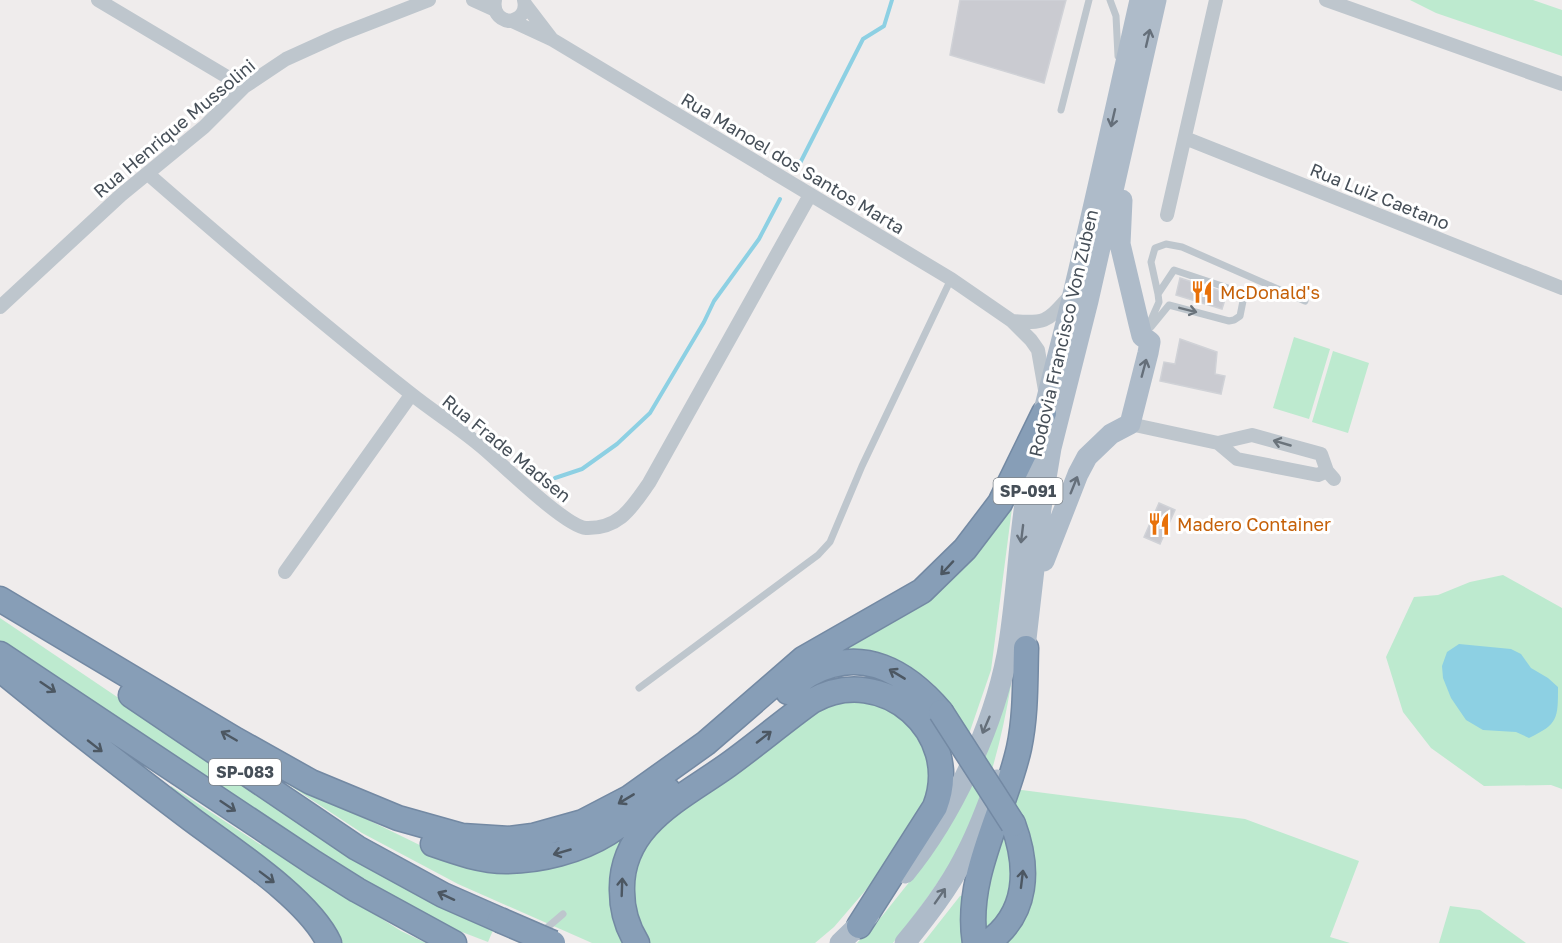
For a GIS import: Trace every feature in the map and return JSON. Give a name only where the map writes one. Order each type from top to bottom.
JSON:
[{"type":"highway","points":[[311,782],[398,818],[462,836],[509,839],[533,836],[583,822],[607,810],[629,798],[706,743],[803,659],[903,604],[940,575],[965,549],[1000,503],[1046,407]]},
{"type":"highway","points":[[0,599],[236,740],[365,813],[452,851],[505,861],[530,859],[578,847],[606,834],[734,740],[808,675],[828,666],[847,663],[867,663],[891,669],[924,692],[941,712],[1013,824],[1022,851],[1023,882],[1016,909],[994,937]]},
{"type":"highway","name":"SP-083","points":[[0,607],[357,848],[443,895],[554,943]]},
{"type":"highway","points":[[975,943],[973,927],[976,887],[1011,778],[1024,725],[1026,648]]},
{"type":"highway","name":"SP-083","points":[[0,654],[357,891],[453,943]]},
{"type":"highway","points":[[0,670],[104,753],[279,886],[313,918],[329,943]]},
{"type":"highway","points":[[637,943],[626,920],[622,904],[622,884],[630,847],[640,832],[658,814],[731,763],[812,701],[823,694],[846,689],[882,693],[907,707],[926,727],[934,741],[940,758],[942,775],[941,791],[935,807],[859,926]]},
{"type":"main road","name":"Rodovia Francisco Von Zuben","points":[[905,943],[948,886],[965,858],[983,817],[1010,739],[1026,648],[1041,508],[1051,448],[1088,301],[1126,99],[1140,0]]},
{"type":"main road","name":"Rodovia Francisco Von Zuben","points":[[840,943],[859,926],[908,870],[942,820],[991,714],[1007,654],[1030,474],[1074,291],[1126,99],[1156,0]]},
{"type":"main road","points":[[1031,598],[1052,537],[1087,457],[1111,434],[1130,424],[1150,342],[1142,336],[1120,244],[1126,99]]},
{"type":"street","points":[[98,0],[244,87]]},
{"type":"street","name":"Rua Henrique Mussolini","points":[[0,307],[121,195],[204,127],[244,87],[286,59],[339,35],[429,0]]},
{"type":"street","points":[[473,0],[495,5]]},
{"type":"street","points":[[1167,215],[1216,0]]},
{"type":"street","points":[[1326,0],[1562,84]]},
{"type":"street","points":[[512,21],[524,12],[524,2]]},
{"type":"street","name":"Rua Manoel dos Santos Marta","points":[[524,2],[553,40]]},
{"type":"street","name":"Rua Manoel dos Santos Marta","points":[[495,5],[501,18],[553,40],[951,279],[1012,321],[1038,350],[1046,407]]},
{"type":"street","name":"Rua Luiz Caetano","points":[[1185,138],[1562,288]]},
{"type":"street","name":"Rua Frade Madsen","points":[[148,174],[252,266],[411,395],[481,446],[556,512],[584,528],[610,524],[627,514],[649,483],[810,195]]},
{"type":"street","points":[[1012,321],[1037,323],[1047,319],[1074,291]]},
{"type":"street","points":[[285,572],[411,395]]},
{"type":"street","points":[[1130,424],[1218,443],[1252,435],[1321,454],[1330,475],[1318,475],[1237,459],[1218,443]]},
{"type":"lane","points":[[1061,110],[1089,0]]},
{"type":"lane","points":[[1110,0],[1116,16],[1126,99]]},
{"type":"lane","points":[[1139,323],[1151,320],[1159,302],[1151,262],[1155,248],[1166,244],[1193,252],[1305,301]]},
{"type":"lane","points":[[1139,323],[1151,327],[1169,305],[1234,320],[1240,316],[1244,296],[1234,290],[1174,270],[1158,294]]},
{"type":"lane","points":[[639,688],[818,555],[830,542],[867,456],[951,279]]},
{"type":"lane","points":[[529,943],[563,914]]},
{"type":"green space","points":[[1410,0],[1533,0],[1562,10],[1562,56],[1436,13]]},
{"type":"green space","points":[[1294,337],[1330,349],[1309,419],[1273,408]]},
{"type":"green space","points":[[1333,351],[1369,363],[1348,433],[1312,422]]},
{"type":"green space","points":[[1012,508],[991,670],[969,734],[942,694],[916,671],[840,655],[839,646],[1004,509]]},
{"type":"green space","points":[[1503,575],[1562,608],[1562,789],[1551,785],[1484,786],[1431,748],[1403,712],[1386,657],[1414,597],[1438,595],[1470,582]]},
{"type":"green space","points":[[0,618],[313,829],[494,928],[488,942],[462,932],[459,934],[390,899],[0,643]]},
{"type":"green space","points":[[1007,685],[1011,685],[992,771],[977,813],[957,852],[893,943],[857,943],[883,915],[926,861]]},
{"type":"green space","points":[[867,696],[918,728],[934,783],[895,856],[834,927],[815,943],[645,943],[634,918],[631,877],[651,832],[821,703]]},
{"type":"green space","points":[[268,771],[434,852],[486,865],[635,824],[631,943],[592,943],[458,884],[362,833]]},
{"type":"green space","points":[[171,786],[261,845],[264,840],[366,904],[368,910],[401,931],[426,943],[339,943],[172,796]]},
{"type":"green space","points":[[1014,789],[1245,819],[1359,861],[1330,937],[1350,943],[998,943],[1012,926],[1010,799]]},
{"type":"green space","points":[[1001,827],[1011,855],[1012,884],[1002,910],[982,931],[981,914]]},
{"type":"green space","points":[[967,895],[965,943],[923,943],[960,896]]},
{"type":"green space","points":[[1450,906],[1480,910],[1526,943],[1439,943]]},
{"type":"water","points":[[1459,644],[1511,649],[1521,654],[1531,668],[1558,687],[1558,706],[1551,724],[1529,738],[1516,732],[1483,730],[1466,720],[1451,698],[1443,678],[1442,666],[1447,652]]},
{"type":"building","points":[[960,0],[1066,0],[1044,83],[950,55]]},
{"type":"building","name":"McDonald's","points":[[1180,278],[1227,293],[1222,309],[1176,295]]},
{"type":"building","points":[[1180,339],[1217,352],[1215,374],[1225,376],[1221,394],[1160,381],[1164,362],[1175,364]]},
{"type":"building","name":"Madero Container","points":[[1159,503],[1175,510],[1160,544],[1144,537]]},
{"type":"waterway","points":[[796,171],[863,39],[884,26],[892,0]]},
{"type":"waterway","points":[[555,478],[582,469],[617,444],[650,413],[714,301],[759,239],[780,199]]},
{"type":"place","name":"McDonald's","points":[[1202,292]]},
{"type":"place","name":"Madero Container","points":[[1159,524]]}]
